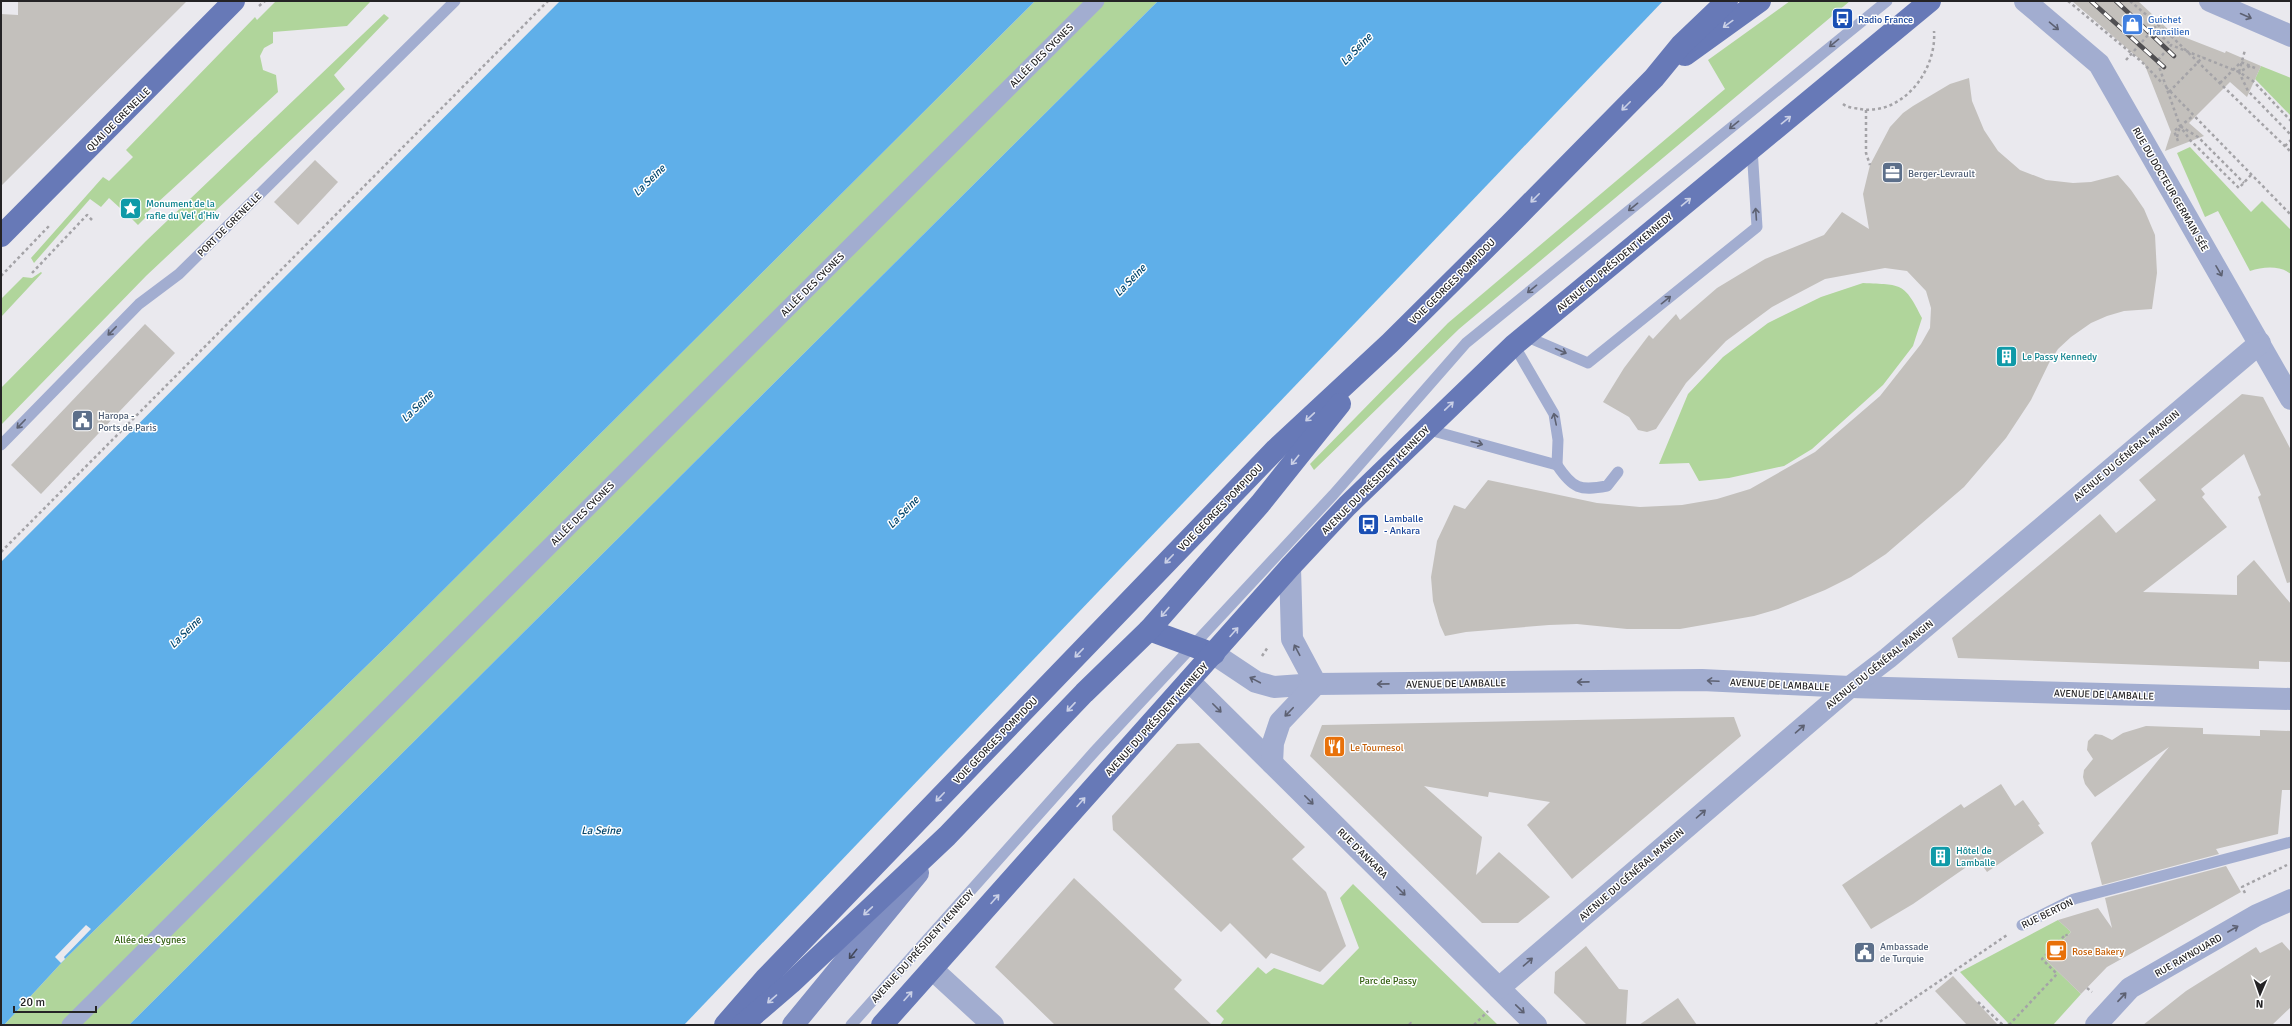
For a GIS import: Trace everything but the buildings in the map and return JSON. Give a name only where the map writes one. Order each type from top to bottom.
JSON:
[{"type":"main road","name":"QUAI DE GRENELLE","points":[[1,236],[234,1]]},
{"type":"main road","name":"VOIE GEORGES POMPIDOU","points":[[725,1025],[765,979],[1276,449],[1390,343],[1654,78],[1681,44],[1727,1]]},
{"type":"main road","points":[[1654,78],[1760,1]]},
{"type":"main road","name":"AVENUE DU PRÉSIDENT KENNEDY","points":[[882,1025],[1290,567],[1347,506],[1519,341],[1927,4]]},
{"type":"main road","points":[[742,1025],[790,983],[947,836],[1084,694],[1149,630],[1260,504],[1390,343]]},
{"type":"main road","points":[[1149,630],[1214,654]]},
{"type":"main road","points":[[793,1025],[827,986],[947,836]]},
{"type":"street","name":"ALLÉE DES CYGNES","points":[[70,1025],[1096,1]]},
{"type":"street","name":"RUE DU DOCTEUR GERMAIN SÉE","points":[[2025,1],[2099,64],[2291,399]]},
{"type":"street","points":[[2210,1],[2291,36]]},
{"type":"street","name":"AVENUE DU GÉNÉRAL MANGIN","points":[[1499,988],[1850,687],[1888,658],[2260,343]]},
{"type":"street","points":[[1272,763],[1273,743],[1280,722],[1316,684],[1292,639],[1290,567]]},
{"type":"street","name":"AVENUE DE LAMBALLE","points":[[1214,654],[1256,682],[1274,687],[1316,684],[1702,680],[1850,687],[2291,699]]},
{"type":"street","name":"RUE D'ANKARA","points":[[1189,681],[1536,1025]]},
{"type":"street","name":"RUE RAYNOUARD","points":[[2096,1025],[2130,988],[2257,915],[2291,900]]},
{"type":"street","points":[[932,969],[993,1025]]},
{"type":"lane","name":"PORT DE GRENELLE","points":[[1,445],[139,304],[179,274],[454,1]]},
{"type":"lane","name":"AVENUE DU PRÉSIDENT KENNEDY","points":[[851,1025],[1095,751],[1333,495],[1466,343],[1887,1]]},
{"type":"lane","points":[[1519,341],[1588,363],[1757,227],[1752,147]]},
{"type":"lane","points":[[1519,341],[1554,414],[1558,440],[1558,465],[1568,482],[1588,490],[1607,486],[1618,472]]},
{"type":"lane","points":[[1426,429],[1558,465]]},
{"type":"lane","name":"RUE BERTON","points":[[2022,925],[2074,899],[2291,842]]},
{"type":"path","points":[[1,552],[548,1]]},
{"type":"path","points":[[2068,1],[2142,62],[2291,215]]},
{"type":"path","points":[[2130,1],[2169,34],[2291,152]]},
{"type":"path","points":[[1826,87],[1845,106],[1866,110],[1895,104],[1910,94],[1926,70],[1935,43],[1934,28],[1927,4]]},
{"type":"path","points":[[2124,62],[2164,17]]},
{"type":"path","points":[[2154,29],[2172,45],[2238,72],[2253,81],[2291,121]]},
{"type":"path","points":[[2139,45],[2156,61],[2180,126],[2190,140],[2239,188],[2251,175]]},
{"type":"path","points":[[2156,61],[2172,45]]},
{"type":"path","points":[[2245,50],[2238,72],[2248,91],[2291,135]]},
{"type":"path","points":[[2167,94],[2203,57]]},
{"type":"path","points":[[2220,83],[2241,62],[2255,68]]},
{"type":"path","points":[[2238,72],[2250,66]]},
{"type":"path","points":[[1866,110],[1866,153],[1870,165]]},
{"type":"path","points":[[2178,141],[2174,131],[2193,116]]},
{"type":"path","points":[[2177,137],[2180,126]]},
{"type":"path","points":[[2180,126],[2198,137],[2244,183]]},
{"type":"path","points":[[2285,146],[2291,140]]},
{"type":"path","points":[[32,273],[87,215],[92,220]]},
{"type":"path","points":[[2245,894],[2242,886],[2291,863]]},
{"type":"path","name":"RUE BERTON","points":[[1874,1025],[2022,925]]},
{"type":"path","points":[[2009,1025],[2057,974],[2042,959],[2066,934],[2067,936]]},
{"type":"path","points":[[2087,988],[2093,994]]},
{"type":"path","points":[[1978,1002],[2003,1025]]},
{"type":"path","points":[[1409,1025],[1411,1023],[1413,1025]]},
{"type":"green space","points":[[276,1],[371,1],[347,26],[273,32],[273,43],[264,48],[260,56],[263,70],[276,75],[278,92],[144,215],[146,217],[138,225],[131,218],[138,211],[130,201],[120,208],[109,198],[101,207],[90,199],[34,263],[31,258],[103,177],[109,181],[133,157],[126,150],[255,17],[257,20]]},
{"type":"green space","name":"Allée des Cygnes","points":[[1035,1],[1158,1],[129,1025],[4,1025],[65,959],[387,646]]},
{"type":"green space","points":[[1790,1],[1850,1],[1459,329],[1314,470],[1310,464],[1448,323],[1725,89],[1708,60]]},
{"type":"green space","points":[[384,14],[389,18],[334,75],[345,89],[146,276],[1,425],[1,388],[146,241]]},
{"type":"green space","points":[[2261,66],[2291,78],[2291,116],[2255,79]]},
{"type":"green space","points":[[2190,147],[2251,212],[2262,201],[2291,230],[2291,274],[2276,268],[2250,271],[2218,211],[2205,217],[2177,153]]},
{"type":"green space","points":[[41,272],[42,273],[1,317],[1,299],[23,277],[32,278]]},
{"type":"green space","points":[[1863,283],[1894,285],[1900,288],[1911,298],[1922,318],[1913,346],[1883,385],[1812,449],[1784,466],[1729,478],[1699,481],[1689,463],[1659,464],[1688,394],[1723,357],[1768,323],[1821,297]]},
{"type":"green space","name":"Parc de Passy","points":[[1353,884],[1498,1025],[1220,1025],[1224,1019],[1216,1011],[1258,967],[1266,974],[1274,968],[1323,985],[1359,948],[1340,898]]},
{"type":"green space","points":[[2058,920],[2071,932],[2045,959],[2081,994],[2053,1025],[2007,1025],[2008,1023],[1960,972]]},
{"type":"water","name":"La Seine","points":[[560,1],[1035,1],[387,646],[65,959],[4,1025],[1,1025],[1,562]]},
{"type":"water","name":"La Seine","points":[[1158,1],[1663,1],[684,1025],[129,1025]]},
{"type":"pier","points":[[86,925],[91,929],[64,957],[65,959],[61,963],[55,957]]},
{"type":"railway","points":[[2091,1],[2164,67]]},
{"type":"railway","points":[[2116,1],[2174,56]]},
{"type":"place","name":"Radio France","points":[[1842,19]]},
{"type":"place","name":"Guichet Transilien","points":[[2132,25]]},
{"type":"place","name":"Berger-Levrault","points":[[1892,173]]},
{"type":"place","name":"Monument de la rafle du Vel' d'Hiv","points":[[130,209]]},
{"type":"place","name":"Le Passy Kennedy","points":[[2006,356]]},
{"type":"place","name":"Haropa - Ports de Paris","points":[[82,421]]},
{"type":"place","name":"Lamballe - Ankara","points":[[1368,524]]},
{"type":"place","name":"Le Tournesol","points":[[1334,747]]},
{"type":"place","name":"Hôtel de Lamballe","points":[[1941,856]]},
{"type":"place","name":"Rose Bakery","points":[[2057,951]]},
{"type":"place","name":"Ambassade de Turquie","points":[[1865,952]]}]
